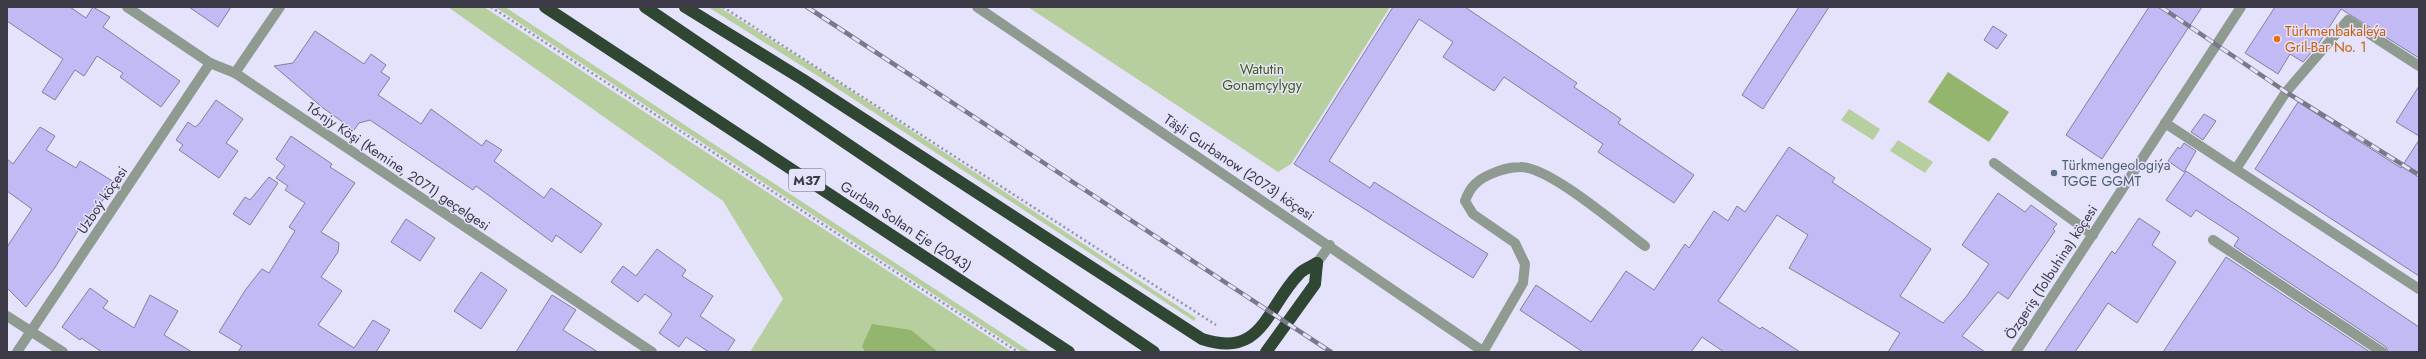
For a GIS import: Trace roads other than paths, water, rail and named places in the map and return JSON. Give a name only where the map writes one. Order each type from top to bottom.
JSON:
[{"type":"highway","name":"Gurban Soltan Eje (2043)","points":[[545,7],[1069,352]]},
{"type":"highway","points":[[644,7],[1154,352]]},
{"type":"highway","points":[[685,7],[802,79],[1202,339],[1218,344],[1233,344],[1247,341],[1261,328],[1299,274],[1317,263]]},
{"type":"highway","points":[[1266,352],[1315,284],[1317,263]]},
{"type":"street","name":"16-njy Köşi (Kemine, 2071) geçelgesi","points":[[127,7],[210,63],[235,73],[652,352]]},
{"type":"street","points":[[235,73],[280,7]]},
{"type":"street","name":"Täşli Gurbanow (2073) köçesi","points":[[977,7],[1242,189],[1330,245],[1484,352]]},
{"type":"street","name":"Özgeriş (Tolbuhina) köçesi","points":[[2016,352],[2241,7]]},
{"type":"street","points":[[2236,169],[2286,92],[2348,20],[2419,66]]},
{"type":"street","name":"Uzboý köçesi","points":[[17,352],[210,63]]},
{"type":"street","points":[[2165,123],[2419,289]]},
{"type":"street","points":[[1994,162],[2093,234]]},
{"type":"street","points":[[1484,352],[1523,283],[1525,264],[1515,243],[1473,214],[1465,201],[1470,188],[1484,177],[1500,170],[1521,166],[1547,174],[1645,246]]},
{"type":"street","points":[[2213,240],[2382,352]]},
{"type":"street","points":[[1317,263],[1330,245]]},
{"type":"street","points":[[7,316],[63,352]]},
{"type":"railway","points":[[807,7],[1331,352]]},
{"type":"railway","points":[[2161,7],[2286,92],[2419,175]]},
{"type":"place","name":"Türkmenbakaleýa Gril-Bar No. 1","points":[[2277,39]]},
{"type":"place","name":"Türkmengeologiýa TGGE GGMT","points":[[2054,173]]},
{"type":"park label","name":"Watutin Gonamçylygy","points":[[1262,78]]}]
